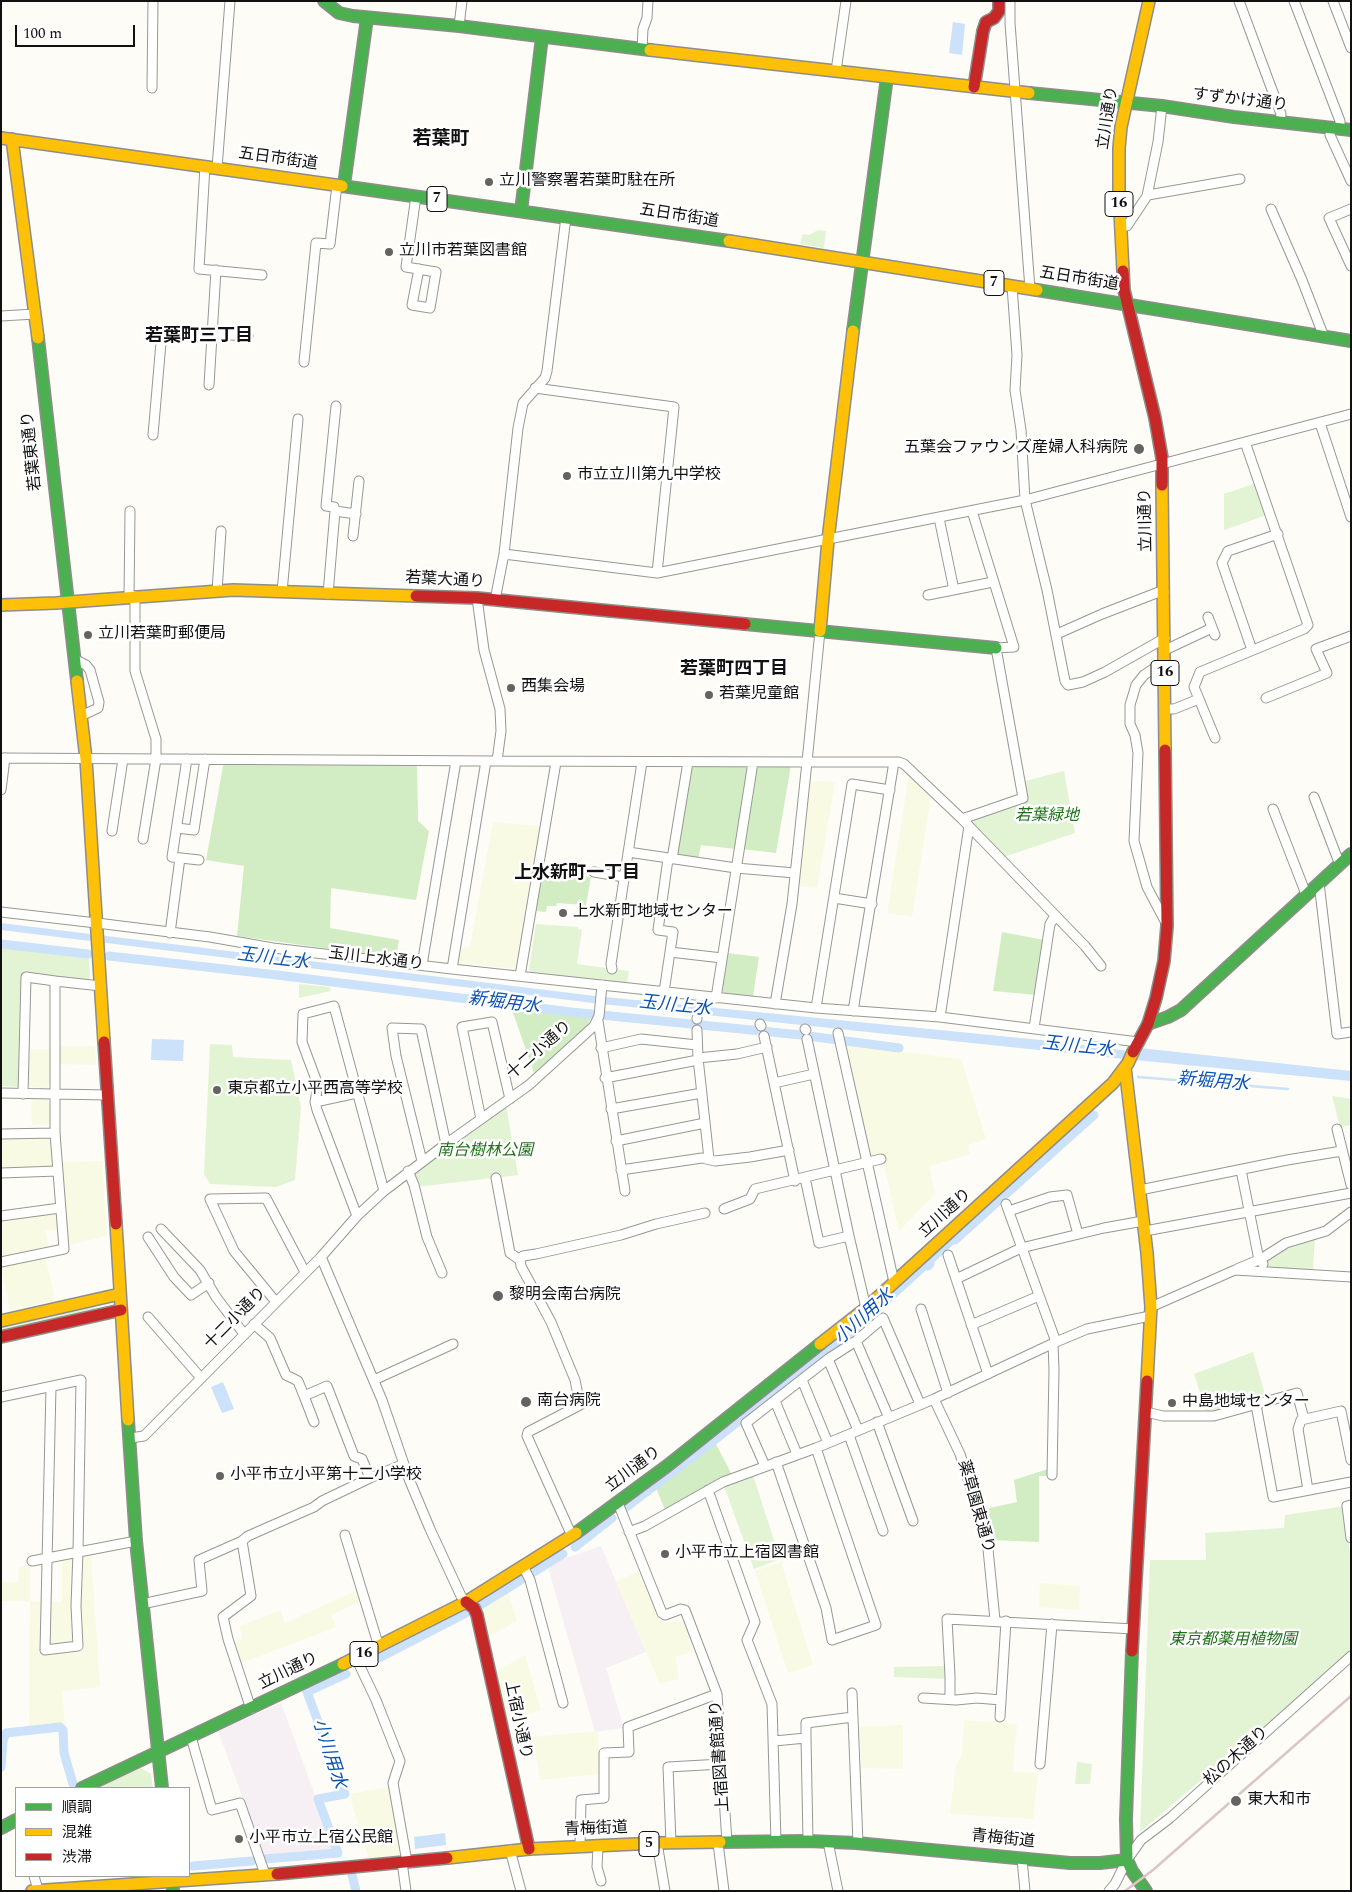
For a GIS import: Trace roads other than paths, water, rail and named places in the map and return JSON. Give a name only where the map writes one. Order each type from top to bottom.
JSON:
[{"type":"main road","name":"すずかけ通り","points":[[324,1],[338,13],[367,18],[459,26],[836,72],[1126,104],[1162,106],[1340,129]]},
{"type":"main road","points":[[974,87],[983,30],[986,22],[994,18],[999,11],[999,1]]},
{"type":"main road","name":"立川通り","points":[[1138,1043],[1148,1024],[1156,998],[1164,961],[1167,926],[1162,463],[1155,418],[1124,290],[1120,226],[1119,148],[1126,104],[1149,1]]},
{"type":"main road","points":[[341,185],[367,18]]},
{"type":"main road","points":[[521,211],[542,37]]},
{"type":"main road","points":[[820,631],[828,540],[860,261],[886,77]]},
{"type":"main road","name":"五日市街道","points":[[7,139],[566,217],[860,261],[1351,342]]},
{"type":"main road","name":"若葉東通り","points":[[7,139],[35,314],[86,759],[130,1438]]},
{"type":"main road","name":"若葉大通り","points":[[1,605],[56,603],[233,590],[477,598],[996,648]]},
{"type":"main road","points":[[1148,1024],[1181,1010],[1351,854]]},
{"type":"main road","name":"16","points":[[1126,1065],[1138,1043]]},
{"type":"main road","points":[[1126,1065],[1144,1226],[1150,1311],[1146,1412],[1137,1540],[1127,1782],[1127,1860],[1146,1891]]},
{"type":"main road","name":"立川通り","points":[[84,1787],[251,1709],[379,1647],[466,1602],[527,1574],[572,1536],[618,1503],[866,1308],[1099,1095],[1126,1065]]},
{"type":"main road","points":[[1,1321],[120,1294]]},
{"type":"main road","points":[[1,1338],[121,1310]]},
{"type":"main road","points":[[130,1438],[136,1541],[162,1787]]},
{"type":"main road","name":"上宿小通り","points":[[466,1602],[474,1608],[477,1615],[529,1849]]},
{"type":"main road","points":[[1,1828],[15,1821]]},
{"type":"main road","name":"青梅街道","points":[[32,1891],[172,1882],[404,1862],[510,1850],[657,1843],[808,1841],[858,1843],[1022,1859],[1100,1863],[1127,1860]]},
{"type":"street","points":[[152,88],[153,1]]},
{"type":"street","points":[[218,168],[230,1]]},
{"type":"street","points":[[459,26],[462,1]]},
{"type":"street","points":[[642,49],[648,1]]},
{"type":"street","points":[[836,72],[846,1]]},
{"type":"street","points":[[1010,1],[1010,23],[1030,289]]},
{"type":"street","points":[[1239,1],[1279,110],[1280,122]]},
{"type":"street","points":[[1294,1],[1340,121],[1340,129],[1330,135],[1351,181]]},
{"type":"street","points":[[1325,1],[1326,4],[1333,1],[1351,48]]},
{"type":"street","points":[[1120,226],[1127,226],[1148,195],[1158,142],[1162,106]]},
{"type":"street","points":[[205,166],[199,269],[262,275]]},
{"type":"street","points":[[1148,195],[1240,179]]},
{"type":"street","points":[[304,362],[316,243],[330,244],[341,185]]},
{"type":"street","points":[[416,196],[406,267],[419,269]]},
{"type":"street","points":[[1271,209],[1324,337]]},
{"type":"street","points":[[1351,209],[1329,218],[1351,266]]},
{"type":"street","points":[[495,600],[504,554],[518,428],[523,403],[545,378],[547,371],[566,217]]},
{"type":"street","points":[[209,385],[216,270]]},
{"type":"street","points":[[1012,286],[1017,355],[1015,390],[1021,430],[1024,500],[1057,634],[1065,681],[1068,685],[1083,682],[1105,672],[1165,638]]},
{"type":"street","points":[[1,316],[35,314]]},
{"type":"street","points":[[153,435],[162,331],[248,336]]},
{"type":"street","points":[[535,388],[674,407],[657,573]]},
{"type":"street","points":[[328,594],[335,512],[334,507],[326,506],[336,406]]},
{"type":"street","points":[[504,554],[657,573],[1024,500],[1351,414]]},
{"type":"street","points":[[282,592],[298,419]]},
{"type":"street","points":[[1320,423],[1349,503],[1351,517]]},
{"type":"street","points":[[1215,738],[1194,687],[1200,672],[1304,629],[1308,625],[1246,442]]},
{"type":"street","points":[[353,536],[360,482]]},
{"type":"street","points":[[130,511],[135,671],[156,739],[156,759],[143,839]]},
{"type":"street","points":[[962,819],[1023,798],[996,648],[1014,647],[972,511]]},
{"type":"street","points":[[335,512],[356,514]]},
{"type":"street","points":[[939,518],[954,590]]},
{"type":"street","points":[[217,591],[221,531]]},
{"type":"street","points":[[1252,650],[1222,563],[1228,551],[1278,534]]},
{"type":"street","points":[[928,595],[993,582]]},
{"type":"street","points":[[1057,634],[1102,614],[1159,592],[1164,592]]},
{"type":"street","points":[[477,598],[484,650],[500,709],[497,761]]},
{"type":"street","points":[[1167,926],[1147,887],[1134,841],[1138,753],[1135,735],[1130,724],[1130,705],[1136,685],[1165,655],[1214,632],[1208,617]]},
{"type":"street","points":[[775,1004],[796,873],[820,631]]},
{"type":"street","points":[[1266,698],[1327,673],[1316,649],[1351,636]]},
{"type":"street","points":[[74,659],[86,665],[90,670],[99,702],[98,708],[81,716]]},
{"type":"street","points":[[1166,710],[1174,709],[1199,698]]},
{"type":"street","points":[[1,790],[3,758],[556,762],[894,762],[904,764],[962,819],[1102,966]]},
{"type":"street","points":[[112,831],[123,759]]},
{"type":"street","points":[[187,759],[172,857],[199,860]]},
{"type":"street","points":[[177,828],[194,830],[205,759]]},
{"type":"street","points":[[422,966],[456,761]]},
{"type":"street","points":[[452,969],[486,761]]},
{"type":"street","points":[[520,976],[556,762]]},
{"type":"street","points":[[612,969],[610,964],[642,762]]},
{"type":"street","points":[[664,992],[673,932],[658,930],[688,762]]},
{"type":"street","points":[[716,998],[752,762]]},
{"type":"street","points":[[854,1011],[894,762]]},
{"type":"street","points":[[816,1008],[852,784],[890,790]]},
{"type":"street","points":[[1314,798],[1340,864]]},
{"type":"street","points":[[1273,809],[1306,894]]},
{"type":"street","points":[[940,1017],[969,826]]},
{"type":"street","points":[[628,852],[736,868],[796,873]]},
{"type":"street","points":[[170,933],[180,858]]},
{"type":"street","points":[[594,872],[624,878]]},
{"type":"street","points":[[1319,883],[1337,1034],[1351,1032]]},
{"type":"street","points":[[834,898],[872,904]]},
{"type":"street","name":"玉川上水通り","points":[[1,912],[97,928],[170,933],[422,966],[775,1004],[940,1017],[1138,1043]]},
{"type":"street","points":[[1034,1028],[1050,924],[1055,916]]},
{"type":"street","points":[[670,952],[722,958]]},
{"type":"street","points":[[23,1094],[26,977],[101,986]]},
{"type":"street","points":[[1,1262],[64,1249],[55,1133],[55,981]]},
{"type":"street","points":[[602,985],[599,1016],[601,1048],[625,1191]]},
{"type":"street","points":[[357,1216],[316,1102],[318,1085],[302,1042],[303,1014],[334,1006],[384,1191]]},
{"type":"street","name":"十二小通り","points":[[130,1438],[144,1436],[321,1257],[357,1216],[384,1191],[408,1171],[510,1099],[550,1067],[599,1016]]},
{"type":"street","points":[[481,1119],[462,1027],[492,1022],[510,1099]]},
{"type":"street","points":[[422,1161],[396,1056],[392,1028],[420,1029],[446,1144]]},
{"type":"street","points":[[697,1030],[698,1059],[709,1159]]},
{"type":"street","points":[[806,1033],[834,1170],[866,1308]]},
{"type":"street","points":[[764,1036],[795,1181]]},
{"type":"street","points":[[601,1048],[641,1039],[697,1044]]},
{"type":"street","points":[[839,1039],[894,1282]]},
{"type":"street","points":[[606,1078],[698,1059],[767,1048]]},
{"type":"street","points":[[774,1083],[814,1074]]},
{"type":"street","points":[[316,1102],[357,1093]]},
{"type":"street","points":[[611,1109],[702,1093]]},
{"type":"street","points":[[1,1094],[108,1095]]},
{"type":"street","points":[[616,1141],[705,1123]]},
{"type":"street","points":[[1336,1129],[1351,1185]]},
{"type":"street","points":[[1,1134],[55,1133]]},
{"type":"street","points":[[621,1170],[661,1163],[709,1159],[715,1161],[750,1157],[788,1150]]},
{"type":"street","points":[[1140,1190],[1342,1151]]},
{"type":"street","points":[[724,1209],[750,1199],[755,1189],[881,1159]]},
{"type":"street","points":[[1241,1170],[1258,1255],[1268,1272]]},
{"type":"street","points":[[1,1173],[57,1171]]},
{"type":"street","points":[[408,1171],[414,1185],[427,1237],[442,1273]]},
{"type":"street","points":[[496,1178],[510,1254],[520,1260],[521,1266],[551,1322],[575,1380],[580,1405],[528,1432],[527,1436],[572,1536]]},
{"type":"street","points":[[805,1178],[819,1243],[849,1236]]},
{"type":"street","points":[[956,1279],[1021,1248],[1078,1234],[1249,1212],[1351,1193]]},
{"type":"street","points":[[1052,1475],[1054,1342],[1008,1207],[1067,1195],[1078,1234]]},
{"type":"street","points":[[276,1302],[234,1251],[210,1199],[266,1198],[305,1272]]},
{"type":"street","points":[[1,1216],[60,1208]]},
{"type":"street","points":[[630,1532],[645,1526],[723,1482],[816,1448],[920,1404],[934,1400],[1054,1342],[1087,1329],[1150,1311],[1261,1259],[1286,1243],[1326,1231],[1351,1212]]},
{"type":"street","points":[[520,1260],[523,1256],[612,1237],[656,1224],[705,1213]]},
{"type":"street","points":[[160,1230],[200,1270],[216,1297],[244,1334]]},
{"type":"street","points":[[148,1237],[174,1277],[191,1295],[209,1283]]},
{"type":"street","points":[[948,1255],[988,1374]]},
{"type":"street","points":[[321,1257],[374,1380],[430,1529],[461,1596],[466,1602]]},
{"type":"street","points":[[1235,1270],[1351,1277]]},
{"type":"street","points":[[971,1325],[1039,1296]]},
{"type":"street","points":[[922,1309],[948,1393]]},
{"type":"street","points":[[148,1317],[201,1378]]},
{"type":"street","points":[[765,1466],[746,1423],[883,1318],[920,1404]]},
{"type":"street","points":[[254,1324],[270,1338],[286,1375],[298,1381],[314,1422]]},
{"type":"street","points":[[856,1340],[889,1418]]},
{"type":"street","points":[[374,1380],[452,1344]]},
{"type":"street","points":[[828,1359],[858,1430]]},
{"type":"street","points":[[1,1397],[81,1380],[76,1606],[78,1646],[45,1650],[51,1387]]},
{"type":"street","points":[[802,1380],[828,1443]]},
{"type":"street","points":[[304,1396],[327,1386],[354,1456],[362,1459],[370,1478]]},
{"type":"street","points":[[1146,1412],[1164,1416],[1214,1416],[1297,1393],[1304,1419]]},
{"type":"street","name":"薬草園東通り","points":[[934,1400],[960,1454],[987,1539],[995,1620]]},
{"type":"street","points":[[775,1401],[797,1454]]},
{"type":"street","points":[[1256,1405],[1273,1497],[1351,1482]]},
{"type":"street","points":[[1308,1490],[1298,1428],[1301,1420],[1341,1411],[1351,1460]]},
{"type":"street","points":[[877,1422],[912,1521]]},
{"type":"street","points":[[849,1435],[883,1531]]},
{"type":"street","points":[[776,1462],[826,1608],[832,1640],[876,1625],[816,1448]]},
{"type":"street","points":[[142,1604],[202,1591],[200,1560],[242,1541],[248,1536],[314,1507],[322,1501],[370,1478],[404,1464]]},
{"type":"street","points":[[708,1490],[755,1622],[747,1640],[772,1704],[776,1842]]},
{"type":"street","name":"上宿図書館通り","points":[[618,1503],[662,1613],[665,1615],[681,1609],[685,1610],[717,1694],[722,1764],[724,1891]]},
{"type":"street","points":[[1351,1504],[1347,1506],[1351,1538]]},
{"type":"street","points":[[345,1535],[379,1647]]},
{"type":"street","points":[[32,1561],[136,1541]]},
{"type":"street","points":[[242,1541],[251,1596],[224,1617],[228,1639],[251,1709]]},
{"type":"street","points":[[527,1574],[564,1704]]},
{"type":"street","points":[[950,1699],[947,1619],[995,1620],[1134,1629]]},
{"type":"street","points":[[1000,1717],[1006,1622]]},
{"type":"street","points":[[1040,1764],[1052,1624]]},
{"type":"street","name":"松の木通り","points":[[1109,1891],[1141,1840],[1170,1818],[1351,1656]]},
{"type":"street","points":[[356,1658],[376,1700],[400,1761],[393,1783],[406,1891]]},
{"type":"street","points":[[852,1693],[858,1843]]},
{"type":"street","points":[[580,1847],[581,1800],[604,1798],[604,1753],[629,1752],[628,1726],[717,1694]]},
{"type":"street","points":[[922,1698],[1001,1700]]},
{"type":"street","points":[[808,1841],[806,1723],[853,1718]]},
{"type":"street","points":[[191,1737],[212,1810],[240,1804],[265,1874]]},
{"type":"street","points":[[774,1742],[806,1738]]},
{"type":"street","points":[[671,1843],[668,1767],[722,1764]]},
{"type":"street","points":[[828,1842],[838,1891]]},
{"type":"street","points":[[657,1843],[665,1891]]},
{"type":"street","points":[[598,1846],[597,1868],[601,1881]]},
{"type":"street","points":[[510,1850],[521,1891]]},
{"type":"street","points":[[1022,1859],[1025,1891]]},
{"type":"street","points":[[34,1877],[38,1890]]},
{"type":"water","points":[[953,22],[965,24],[962,55],[949,53]]},
{"type":"water","name":"玉川上水","points":[[1,923],[595,996],[1051,1041],[1137,1052],[1140,1048],[1351,1071],[1351,1081],[593,1003],[1,930]]},
{"type":"water","points":[[152,1039],[184,1040],[183,1061],[151,1060]]},
{"type":"water","points":[[223,1382],[234,1409],[222,1413],[211,1387]]},
{"type":"water","points":[[445,1833],[446,1845],[415,1849],[414,1837]]},
{"type":"waterway","name":"新堀用水","points":[[1,944],[88,954]]},
{"type":"waterway","name":"新堀用水","points":[[109,956],[571,1012],[801,1035],[899,1048]]},
{"type":"waterway","name":"新堀用水","points":[[1138,1077],[1288,1089]]},
{"type":"waterway","name":"小川用水","points":[[624,1509],[831,1348],[924,1266],[928,1266],[930,1260],[954,1238],[955,1240],[1094,1115]]},
{"type":"waterway","name":"小川用水","points":[[575,1547],[612,1518]]},
{"type":"waterway","name":"小川用水","points":[[479,1606],[563,1554]]},
{"type":"waterway","name":"小川用水","points":[[375,1660],[466,1613]]},
{"type":"waterway","name":"小川用水","points":[[264,1859],[338,1853],[318,1799],[345,1794],[307,1692],[346,1674]]},
{"type":"waterway","name":"小川用水","points":[[1,1767],[3,1740],[6,1733],[60,1727],[63,1730],[64,1753],[73,1784]]},
{"type":"waterway","name":"小川用水","points":[[193,1866],[252,1861]]},
{"type":"waterway","name":"小川用水","points":[[352,1875],[356,1891]]},
{"type":"railway","points":[[1125,1891],[1153,1870],[1351,1696]]},
{"type":"place","name":"立川警察署若葉町駐在所","points":[[489,182]]},
{"type":"place","name":"立川市若葉図書館","points":[[389,252]]},
{"type":"place","name":"五葉会ファウンズ産婦人科病院","points":[[1139,449]]},
{"type":"place","name":"市立立川第九中学校","points":[[567,476]]},
{"type":"place","name":"立川若葉町郵便局","points":[[88,635]]},
{"type":"place","name":"西集会場","points":[[511,688]]},
{"type":"place","name":"若葉児童館","points":[[709,695]]},
{"type":"place","name":"上水新町地域センター","points":[[563,913]]},
{"type":"place","name":"東京都立小平西高等学校","points":[[217,1090]]},
{"type":"place","name":"黎明会南台病院","points":[[498,1296]]},
{"type":"place","name":"南台病院","points":[[526,1402]]},
{"type":"place","name":"中島地域センター","points":[[1172,1403]]},
{"type":"place","name":"小平市立小平第十二小学校","points":[[220,1476]]},
{"type":"place","name":"小平市立上宿図書館","points":[[665,1554]]},
{"type":"place","name":"東大和市","points":[[1236,1801]]},
{"type":"place","name":"小平市立上宿公民館","points":[[239,1839]]},
{"type":"district","name":"若葉町","points":[[441,140]]},
{"type":"district","name":"若葉町三丁目","points":[[199,337]]},
{"type":"district","name":"若葉町四丁目","points":[[734,670]]},
{"type":"district","name":"上水新町一丁目","points":[[577,874]]},
{"type":"park label","name":"若葉緑地","points":[[1047,817]]},
{"type":"park label","name":"南台樹林公園","points":[[485,1152]]},
{"type":"park label","name":"東京都薬用植物園","points":[[1233,1641]]}]
